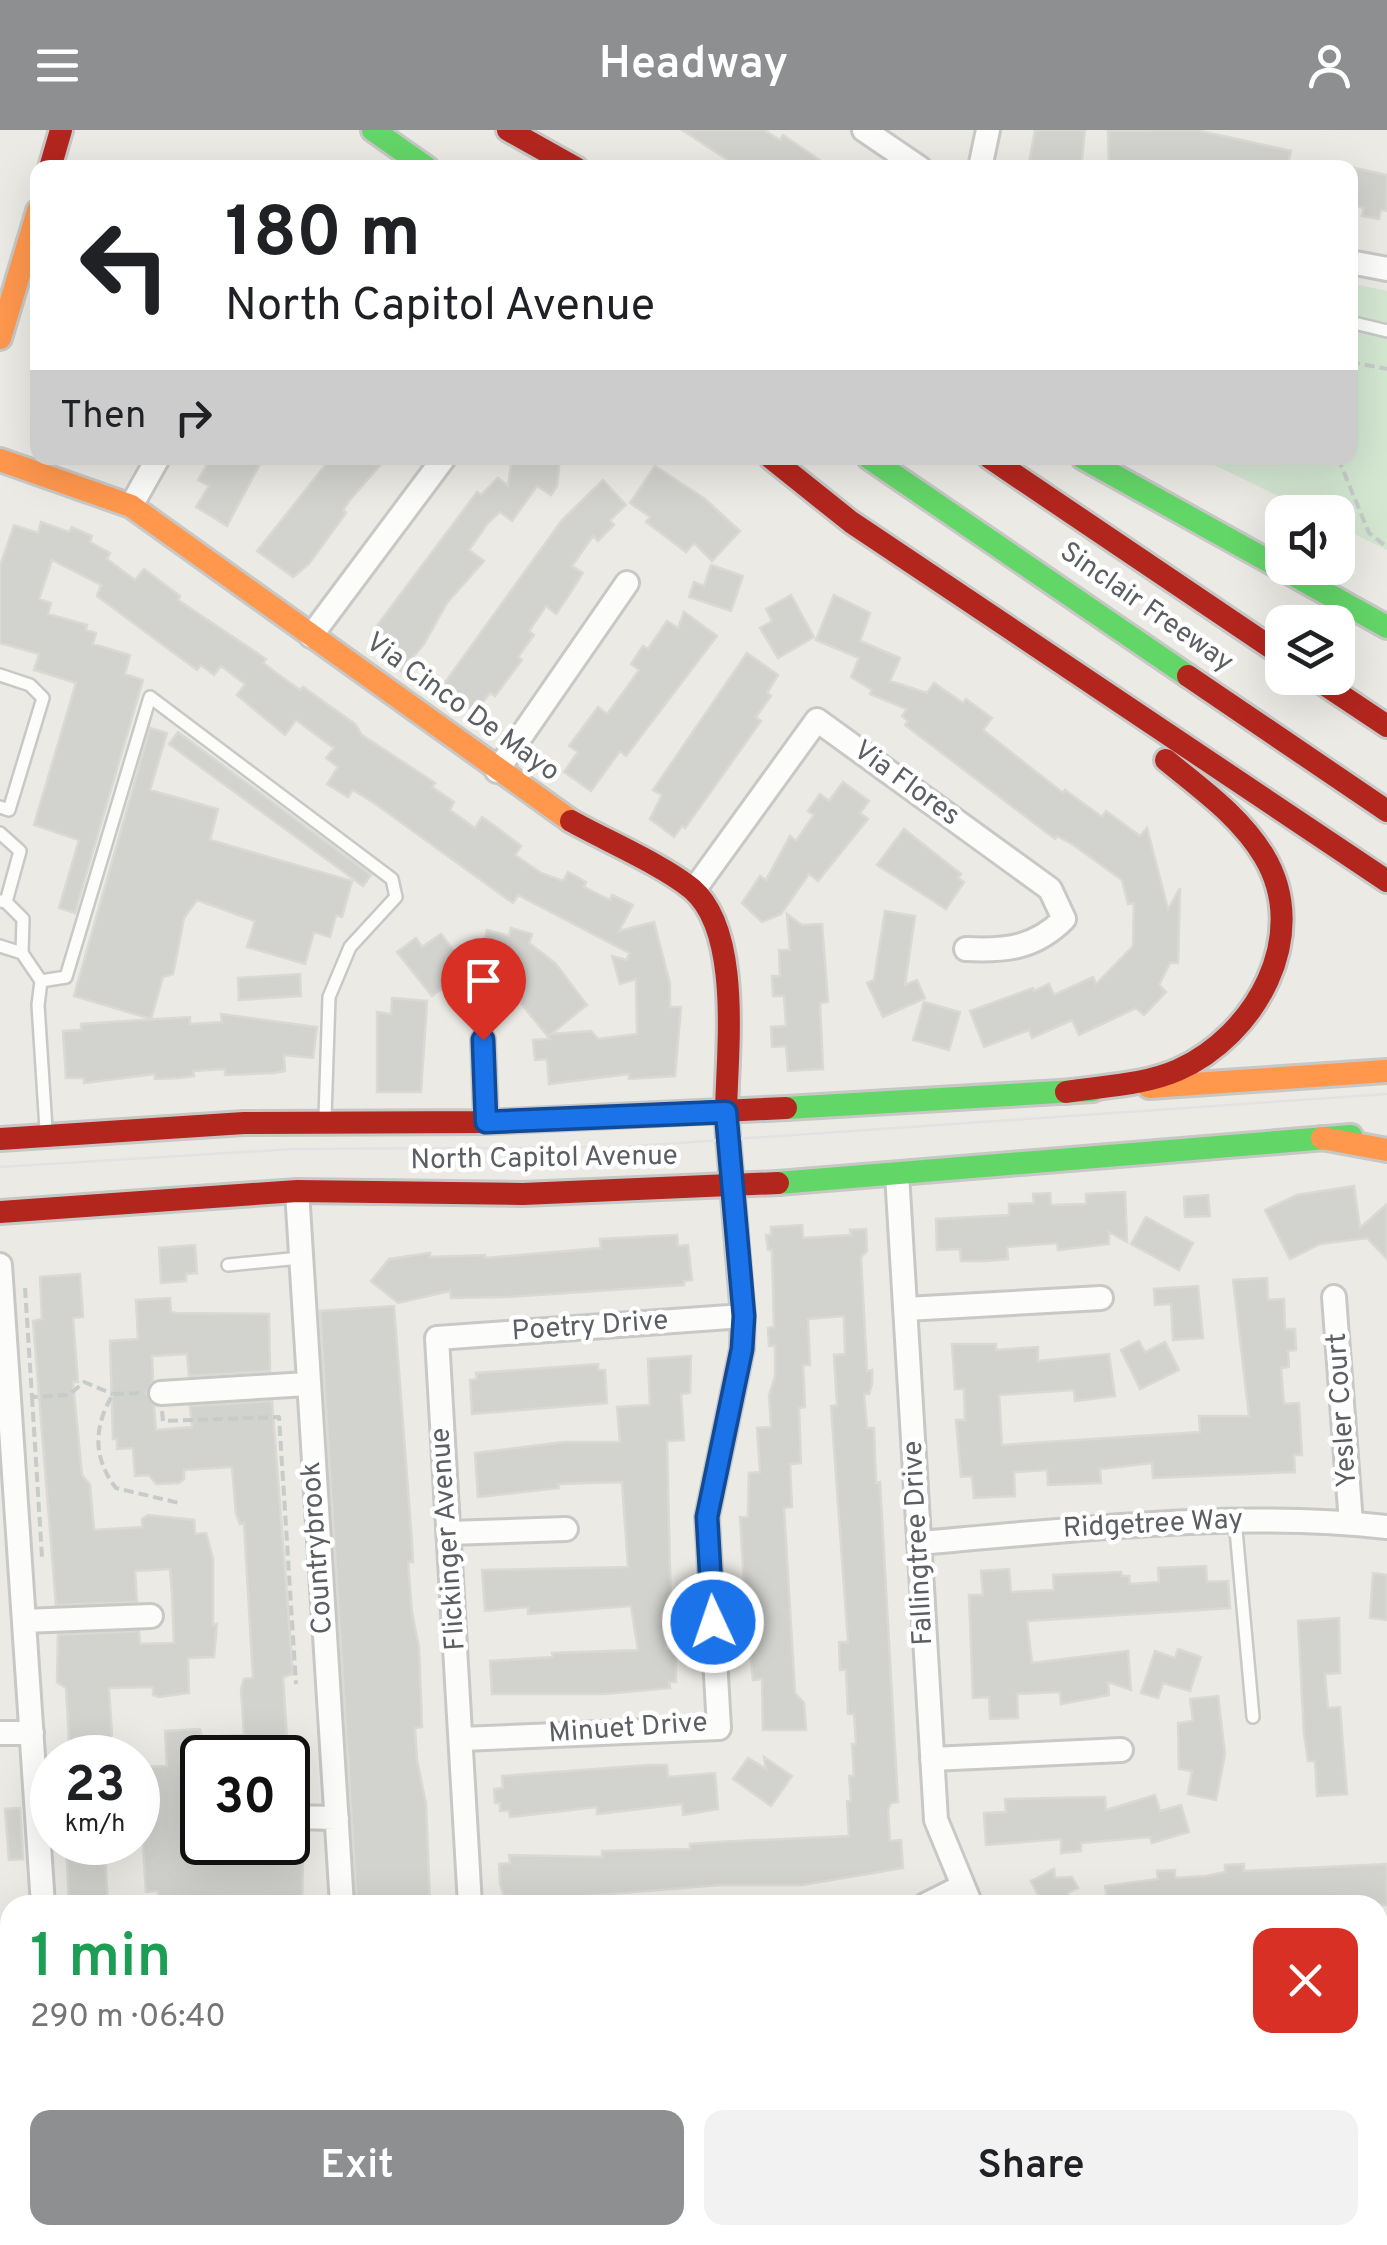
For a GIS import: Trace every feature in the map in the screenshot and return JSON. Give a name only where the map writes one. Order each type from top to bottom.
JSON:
[{"type":"main road","points":[[53,160],[62,130]]},
{"type":"main road","points":[[372,130],[416,160]]},
{"type":"main road","points":[[507,130],[550,160]]},
{"type":"main road","points":[[507,130],[561,160]]},
{"type":"main road","points":[[0,338],[30,238]]},
{"type":"main road","name":"Via Cinco De Mayo","points":[[0,460],[131,506],[557,812],[694,890]]},
{"type":"main road","points":[[780,465],[852,522],[1009,630],[1387,881]]},
{"type":"main road","name":"Sinclair Freeway","points":[[879,465],[1387,811]]},
{"type":"main road","name":"Sinclair Freeway","points":[[1000,465],[1265,644]]},
{"type":"main road","points":[[1096,465],[1387,627]]},
{"type":"main road","points":[[1009,630],[1048,669],[1232,816],[1267,860],[1279,912],[1277,962],[1256,1010],[1239,1029],[1201,1056],[1161,1076],[1066,1092]]},
{"type":"main road","points":[[1340,695],[1387,726]]},
{"type":"main road","points":[[694,890],[718,933],[729,974],[726,1112]]},
{"type":"main road","name":"North Capitol Avenue","points":[[0,1139],[324,1121],[486,1122],[726,1112],[1387,1072]]},
{"type":"main road","name":"North Capitol Avenue","points":[[0,1212],[297,1191],[523,1194],[730,1186],[1387,1134]]},
{"type":"main road","points":[[1322,1138],[1387,1150]]},
{"type":"street","points":[[864,130],[908,160]]},
{"type":"street","points":[[982,160],[988,130]]},
{"type":"street","points":[[1358,264],[1387,269]]},
{"type":"street","points":[[131,506],[154,465]]},
{"type":"street","points":[[311,636],[439,465]]},
{"type":"street","points":[[497,771],[627,583]]},
{"type":"street","name":"Via Flores","points":[[694,890],[817,720],[1050,889],[1064,919],[1045,938],[1006,950],[966,950]]},
{"type":"street","points":[[483,1040],[486,1122]]},
{"type":"street","name":"Minuet Drive","points":[[462,1739],[719,1728],[707,1517],[742,1349],[744,1316],[726,1112]]},
{"type":"street","name":"Fallingtree Drive","points":[[897,1174],[936,1820],[966,1895]]},
{"type":"street","name":"Countrybrook","points":[[297,1191],[341,1895]]},
{"type":"street","points":[[0,1265],[42,1895]]},
{"type":"street","name":"Yesler Court","points":[[1334,1297],[1350,1523]]},
{"type":"street","points":[[906,1309],[1100,1298]]},
{"type":"street","name":"Poetry Drive","points":[[437,1338],[744,1316]]},
{"type":"street","name":"Flickinger Avenue","points":[[437,1338],[470,1895]]},
{"type":"street","points":[[160,1392],[307,1384]]},
{"type":"street","name":"Ridgetree Way","points":[[919,1543],[1174,1520],[1387,1527]]},
{"type":"street","points":[[449,1534],[566,1529]]},
{"type":"street","points":[[24,1622],[151,1616]]},
{"type":"street","points":[[0,1733],[32,1733]]},
{"type":"street","points":[[932,1759],[1121,1750]]},
{"type":"street","points":[[310,1817],[337,1818]]},
{"type":"lane","points":[[1358,324],[1387,331]]},
{"type":"lane","points":[[0,675],[30,684],[43,698],[10,810],[0,807]]},
{"type":"lane","points":[[41,981],[66,977],[150,698],[392,879],[396,897],[350,947],[329,997],[324,1121]]},
{"type":"lane","points":[[0,833],[20,851],[3,902],[23,920],[22,953],[41,981],[38,1005],[46,1136]]},
{"type":"lane","points":[[0,946],[22,953]]},
{"type":"lane","points":[[228,1265],[300,1258]]},
{"type":"lane","points":[[1235,1520],[1252,1718]]},
{"type":"path","points":[[1358,364],[1387,369]]},
{"type":"path","points":[[1341,465],[1369,532],[1387,547]]},
{"type":"path","points":[[25,1288],[42,1556]]},
{"type":"path","points":[[32,1397],[69,1395],[84,1382],[113,1394],[160,1392],[163,1421],[279,1417],[296,1684]]},
{"type":"path","points":[[113,1394],[101,1414],[96,1440],[112,1483],[129,1494],[156,1494],[179,1503]]},
{"type":"green space","points":[[1358,285],[1387,291],[1387,550],[1355,534],[1355,495],[1276,495],[1214,465],[1358,465]]},
{"type":"building","points":[[682,130],[764,130],[780,140],[783,135],[819,160],[728,160]]},
{"type":"building","points":[[1035,130],[1085,130],[1082,160],[1029,160]]},
{"type":"building","points":[[1196,130],[1291,151],[1289,160],[1109,160],[1108,131]]},
{"type":"building","points":[[1358,169],[1387,175],[1387,211],[1381,210],[1379,219],[1362,216],[1364,208],[1358,207]]},
{"type":"building","points":[[207,465],[259,465],[227,526],[196,507],[209,486],[198,480]]},
{"type":"building","points":[[325,465],[380,465],[350,500],[343,510],[346,513],[309,564],[293,577],[257,551]]},
{"type":"building","points":[[511,465],[559,465],[557,486],[551,495],[537,486],[512,521],[500,512],[488,523],[469,550],[484,561],[447,603],[424,644],[401,671],[378,653],[380,642],[373,631],[477,492],[481,495],[498,478],[508,486]]},
{"type":"building","points":[[655,466],[705,499],[740,531],[712,561],[694,543],[686,552],[646,522],[650,517],[630,503]]},
{"type":"building","points":[[603,480],[626,505],[610,520],[614,525],[598,541],[593,536],[572,566],[583,573],[569,595],[556,614],[546,606],[529,631],[534,635],[518,657],[522,660],[495,696],[490,693],[475,712],[441,688],[562,520]]},
{"type":"building","points":[[41,522],[69,532],[72,527],[92,536],[90,542],[110,553],[107,559],[135,580],[144,569],[180,596],[178,600],[266,659],[263,663],[290,683],[300,690],[303,687],[355,724],[362,735],[435,783],[432,787],[454,802],[450,810],[475,828],[482,817],[499,829],[521,846],[515,855],[541,873],[563,881],[568,872],[586,882],[584,887],[610,900],[612,895],[633,905],[619,931],[654,922],[670,984],[670,1007],[681,1007],[675,1076],[629,1079],[629,1074],[549,1084],[547,1059],[535,1060],[533,1040],[550,1039],[513,994],[458,977],[432,996],[397,952],[416,938],[422,947],[441,934],[474,977],[487,930],[509,936],[511,928],[532,934],[529,943],[555,963],[587,1005],[551,1034],[591,1031],[598,1039],[637,1034],[636,979],[620,984],[612,956],[627,960],[629,953],[518,895],[513,903],[374,803],[353,790],[348,797],[327,784],[338,767],[326,758],[334,748],[296,720],[285,735],[237,695],[245,684],[221,666],[214,675],[201,665],[197,670],[97,596],[101,585],[52,560],[39,599],[51,603],[48,614],[87,625],[86,630],[96,633],[93,644],[130,655],[125,674],[143,680],[75,913],[59,908],[79,840],[34,825],[76,683],[34,670],[39,654],[0,643],[0,566],[14,525],[38,533]]},
{"type":"building","points":[[711,565],[743,576],[731,611],[689,597],[694,582],[704,586]]},
{"type":"building","points":[[791,595],[814,637],[778,658],[760,628],[772,621],[766,609]]},
{"type":"building","points":[[834,595],[870,613],[860,641],[900,658],[890,681],[927,693],[934,683],[963,703],[966,699],[992,718],[983,730],[1063,793],[1065,790],[1102,817],[1106,811],[1140,836],[1147,828],[1168,909],[1180,888],[1178,963],[1170,963],[1159,985],[1166,992],[1144,1015],[1136,1008],[1079,1035],[1072,1020],[1032,1038],[1029,1030],[984,1047],[970,1011],[1049,984],[1054,995],[1093,977],[1096,984],[1133,946],[1134,903],[1128,904],[1122,880],[1072,844],[1057,836],[1055,839],[905,725],[908,721],[902,716],[907,709],[870,694],[872,690],[851,677],[859,658],[816,640]]},
{"type":"building","points":[[684,612],[717,636],[626,756],[620,751],[591,791],[564,772],[578,752],[569,746],[598,707],[607,714],[622,694],[639,670],[631,664],[643,646],[648,649],[667,621],[678,628]]},
{"type":"building","points":[[747,653],[778,675],[767,693],[771,696],[756,717],[761,721],[685,828],[682,826],[674,837],[650,819],[662,795],[653,790]]},
{"type":"building","points":[[150,728],[167,733],[150,790],[218,809],[210,840],[352,881],[342,917],[336,915],[330,937],[314,932],[305,964],[247,947],[255,921],[197,900],[184,918],[173,974],[163,977],[151,1019],[74,996]]},
{"type":"building","points":[[178,732],[371,875],[363,886],[169,744]]},
{"type":"building","points":[[843,782],[869,801],[860,813],[868,819],[818,881],[809,874],[781,914],[762,922],[742,903],[760,876],[766,880],[790,836],[796,841],[814,815],[808,811],[820,794],[829,801]]},
{"type":"building","points":[[904,829],[961,874],[958,878],[964,882],[946,909],[877,865]]},
{"type":"building","points":[[885,911],[915,916],[905,985],[917,980],[925,998],[883,1017],[867,983],[874,980]]},
{"type":"building","points":[[787,914],[802,925],[822,924],[828,1002],[820,1003],[823,1069],[788,1071],[786,1046],[772,1047],[771,1027],[786,1026],[784,996],[773,996],[772,976],[780,976],[779,950],[790,950]]},
{"type":"building","points":[[300,974],[301,996],[239,1000],[238,978]]},
{"type":"building","points":[[392,998],[427,1001],[421,1092],[377,1092],[377,1012],[391,1014]]},
{"type":"building","points":[[924,1002],[960,1012],[949,1050],[913,1040]]},
{"type":"building","points":[[221,1014],[317,1027],[313,1058],[284,1055],[285,1071],[274,1073],[225,1075],[225,1069],[193,1071],[194,1076],[179,1078],[155,1079],[155,1074],[84,1083],[84,1078],[66,1078],[63,1031],[81,1030],[81,1024],[190,1017],[190,1024],[222,1022]]},
{"type":"building","points":[[1354,1186],[1360,1228],[1387,1204],[1387,1259],[1367,1238],[1320,1244],[1290,1259],[1265,1210],[1297,1195]]},
{"type":"building","points":[[1125,1192],[1127,1242],[1109,1232],[1109,1244],[1058,1250],[1057,1243],[1007,1247],[1008,1259],[986,1261],[961,1261],[960,1249],[937,1250],[936,1219],[1009,1215],[1009,1204],[1034,1203],[1033,1194],[1050,1193],[1051,1205],[1086,1204],[1086,1194]]},
{"type":"building","points":[[1208,1195],[1210,1216],[1185,1217],[1184,1197]]},
{"type":"building","points":[[1146,1217],[1193,1243],[1179,1270],[1131,1244]]},
{"type":"building","points":[[802,1225],[803,1238],[851,1235],[850,1230],[866,1229],[867,1251],[861,1257],[867,1371],[872,1370],[872,1384],[869,1394],[864,1394],[867,1428],[874,1428],[876,1483],[880,1482],[898,1802],[891,1803],[888,1810],[890,1841],[901,1840],[903,1868],[802,1885],[720,1885],[598,1895],[504,1895],[499,1864],[510,1863],[509,1855],[602,1857],[602,1851],[690,1849],[690,1844],[849,1836],[847,1801],[851,1801],[849,1776],[854,1776],[852,1744],[856,1744],[854,1714],[848,1714],[846,1670],[840,1670],[839,1642],[848,1642],[831,1406],[837,1405],[834,1355],[845,1354],[844,1316],[808,1319],[810,1365],[803,1365],[805,1407],[799,1408],[801,1463],[790,1464],[792,1507],[784,1508],[795,1693],[804,1703],[806,1730],[763,1730],[762,1679],[753,1680],[740,1517],[748,1517],[749,1473],[760,1472],[757,1428],[771,1427],[769,1395],[775,1377],[775,1346],[769,1346],[768,1328],[774,1327],[772,1250],[768,1250],[766,1235],[771,1235],[771,1227]]},
{"type":"building","points":[[677,1235],[678,1246],[688,1245],[692,1280],[684,1281],[684,1285],[507,1297],[451,1298],[450,1291],[398,1303],[371,1281],[389,1259],[430,1253],[430,1257],[485,1258],[601,1248],[600,1239]]},
{"type":"building","points":[[195,1245],[197,1273],[186,1274],[186,1281],[161,1283],[159,1248]]},
{"type":"building","points":[[80,1274],[83,1317],[73,1318],[78,1382],[73,1382],[82,1475],[90,1485],[94,1530],[142,1527],[142,1519],[148,1515],[194,1520],[195,1534],[206,1533],[213,1559],[213,1625],[217,1624],[214,1657],[188,1658],[189,1693],[159,1697],[153,1695],[153,1687],[109,1688],[112,1735],[69,1735],[66,1688],[57,1682],[58,1635],[139,1631],[140,1644],[174,1643],[170,1569],[135,1571],[137,1602],[56,1605],[33,1321],[42,1319],[40,1277]]},
{"type":"building","points":[[1267,1278],[1268,1300],[1284,1299],[1285,1329],[1295,1329],[1296,1350],[1288,1351],[1289,1367],[1281,1368],[1284,1404],[1299,1403],[1302,1455],[1294,1455],[1295,1472],[1153,1478],[1152,1463],[1100,1469],[1101,1483],[1048,1485],[1047,1470],[1014,1472],[1015,1496],[974,1498],[972,1476],[961,1477],[956,1420],[965,1420],[964,1389],[955,1389],[952,1344],[996,1344],[996,1350],[1038,1347],[1038,1361],[1109,1354],[1115,1396],[1075,1401],[1074,1390],[999,1395],[1002,1445],[1200,1432],[1199,1416],[1249,1416],[1233,1280]]},
{"type":"building","points":[[1198,1286],[1203,1338],[1173,1340],[1171,1304],[1155,1305],[1154,1289]]},
{"type":"building","points":[[170,1298],[171,1312],[176,1313],[269,1314],[270,1371],[189,1376],[187,1354],[152,1356],[153,1380],[146,1393],[154,1406],[156,1430],[192,1427],[190,1406],[272,1401],[293,1674],[283,1677],[287,1735],[244,1735],[241,1689],[244,1679],[253,1678],[244,1523],[240,1524],[236,1514],[232,1467],[184,1470],[184,1479],[179,1483],[156,1484],[149,1475],[135,1476],[133,1448],[117,1449],[117,1439],[113,1439],[110,1341],[138,1339],[136,1300]]},
{"type":"building","points":[[394,1306],[412,1542],[413,1562],[408,1562],[419,1648],[422,1727],[415,1728],[426,1804],[430,1895],[356,1895],[320,1311]]},
{"type":"building","points":[[1139,1341],[1145,1352],[1165,1342],[1179,1370],[1140,1389],[1121,1350]]},
{"type":"building","points":[[691,1356],[690,1393],[681,1394],[684,1440],[667,1441],[671,1612],[664,1619],[666,1649],[676,1648],[676,1682],[669,1682],[670,1688],[604,1694],[492,1694],[490,1661],[553,1657],[552,1653],[638,1650],[631,1606],[528,1614],[528,1607],[485,1611],[482,1570],[628,1567],[622,1482],[558,1484],[559,1488],[478,1497],[475,1453],[564,1442],[620,1442],[617,1407],[650,1405],[648,1359]]},
{"type":"building","points":[[598,1364],[598,1370],[605,1370],[607,1403],[472,1414],[470,1380],[477,1379],[476,1373]]},
{"type":"building","points":[[1206,1566],[1207,1582],[1228,1581],[1230,1608],[1027,1621],[1032,1663],[1128,1651],[1131,1690],[1108,1682],[1109,1695],[1061,1704],[1060,1692],[1017,1694],[1018,1718],[990,1719],[989,1697],[973,1698],[969,1595],[983,1595],[981,1571],[1009,1569],[1011,1592],[1054,1590],[1053,1575],[1121,1572],[1122,1576],[1129,1576],[1130,1584],[1159,1582],[1158,1568]]},
{"type":"building","points":[[1373,1573],[1387,1575],[1387,1620],[1370,1618]]},
{"type":"building","points":[[1339,1618],[1340,1673],[1325,1674],[1328,1708],[1340,1707],[1347,1794],[1317,1796],[1315,1761],[1308,1761],[1304,1734],[1298,1621]]},
{"type":"building","points":[[1178,1649],[1201,1657],[1190,1691],[1163,1683],[1158,1698],[1141,1693],[1155,1651],[1175,1658]]},
{"type":"building","points":[[1218,1696],[1225,1754],[1216,1800],[1188,1794],[1192,1771],[1179,1769],[1178,1723],[1193,1721],[1190,1699]]},
{"type":"building","points":[[200,1729],[202,1735],[180,1735],[180,1865],[303,1865],[302,1895],[146,1892],[144,1865],[160,1865],[160,1766],[167,1766],[165,1731]]},
{"type":"building","points":[[764,1757],[792,1776],[771,1806],[733,1779],[748,1758],[766,1769]]},
{"type":"building","points":[[667,1765],[668,1777],[715,1773],[718,1809],[683,1815],[682,1804],[597,1814],[597,1807],[510,1817],[509,1811],[500,1811],[500,1803],[495,1803],[494,1789],[503,1788],[502,1776]]},
{"type":"building","points":[[1155,1795],[1160,1811],[1181,1805],[1189,1832],[1152,1843],[1150,1837],[1081,1843],[1081,1851],[1061,1853],[1061,1839],[986,1845],[984,1813],[1006,1812],[1005,1799],[1105,1797],[1106,1810]]},
{"type":"building","points":[[20,1808],[23,1859],[9,1860],[5,1809]]},
{"type":"building","points":[[1244,1864],[1244,1871],[1387,1864],[1387,1895],[1106,1895],[1105,1886],[1158,1879],[1157,1871],[1175,1870],[1175,1878],[1206,1876],[1225,1872],[1225,1865]]},
{"type":"building","points":[[67,1865],[105,1865],[107,1895],[69,1895]]},
{"type":"building","points":[[1054,1869],[1055,1878],[1072,1877],[1078,1888],[1069,1895],[1038,1895],[1031,1881]]},
{"type":"tram line","points":[[0,1167],[293,1149],[621,1147],[1387,1094]]},
{"type":"traffic: fast","points":[[373,130],[416,160]]},
{"type":"traffic: fast","points":[[879,465],[1188,676]]},
{"type":"traffic: fast","points":[[1096,465],[1387,627]]},
{"type":"traffic: fast","points":[[786,1108],[1093,1090]]},
{"type":"traffic: fast","points":[[778,1183],[1351,1136]]},
{"type":"traffic: slow","points":[[0,338],[30,238]]},
{"type":"traffic: slow","points":[[0,460],[131,506],[571,821]]},
{"type":"traffic: slow","points":[[1149,1087],[1387,1071]]},
{"type":"traffic: slow","points":[[1322,1138],[1387,1150]]},
{"type":"traffic: jam","points":[[52,160],[61,130]]},
{"type":"traffic: jam","points":[[508,130],[562,160]]},
{"type":"traffic: jam","points":[[780,465],[851,522],[1387,881]]},
{"type":"traffic: jam","points":[[1000,465],[1265,644]]},
{"type":"traffic: jam","points":[[1188,676],[1387,811]]},
{"type":"traffic: jam","points":[[1340,695],[1387,726]]},
{"type":"traffic: jam","points":[[1066,1092],[1151,1079],[1206,1054],[1252,1008],[1268,980],[1278,950],[1282,918],[1277,887],[1264,856],[1232,816],[1166,760]]},
{"type":"traffic: jam","points":[[571,821],[680,880],[708,908],[719,934],[728,994],[726,1112]]},
{"type":"traffic: jam","points":[[0,1139],[244,1123],[486,1122],[786,1108]]},
{"type":"traffic: jam","points":[[0,1212],[297,1191],[523,1194],[778,1183]]},
{"type":"route","points":[[483,1040],[486,1122],[726,1112],[744,1316],[742,1349],[707,1517],[713,1622]]}]
